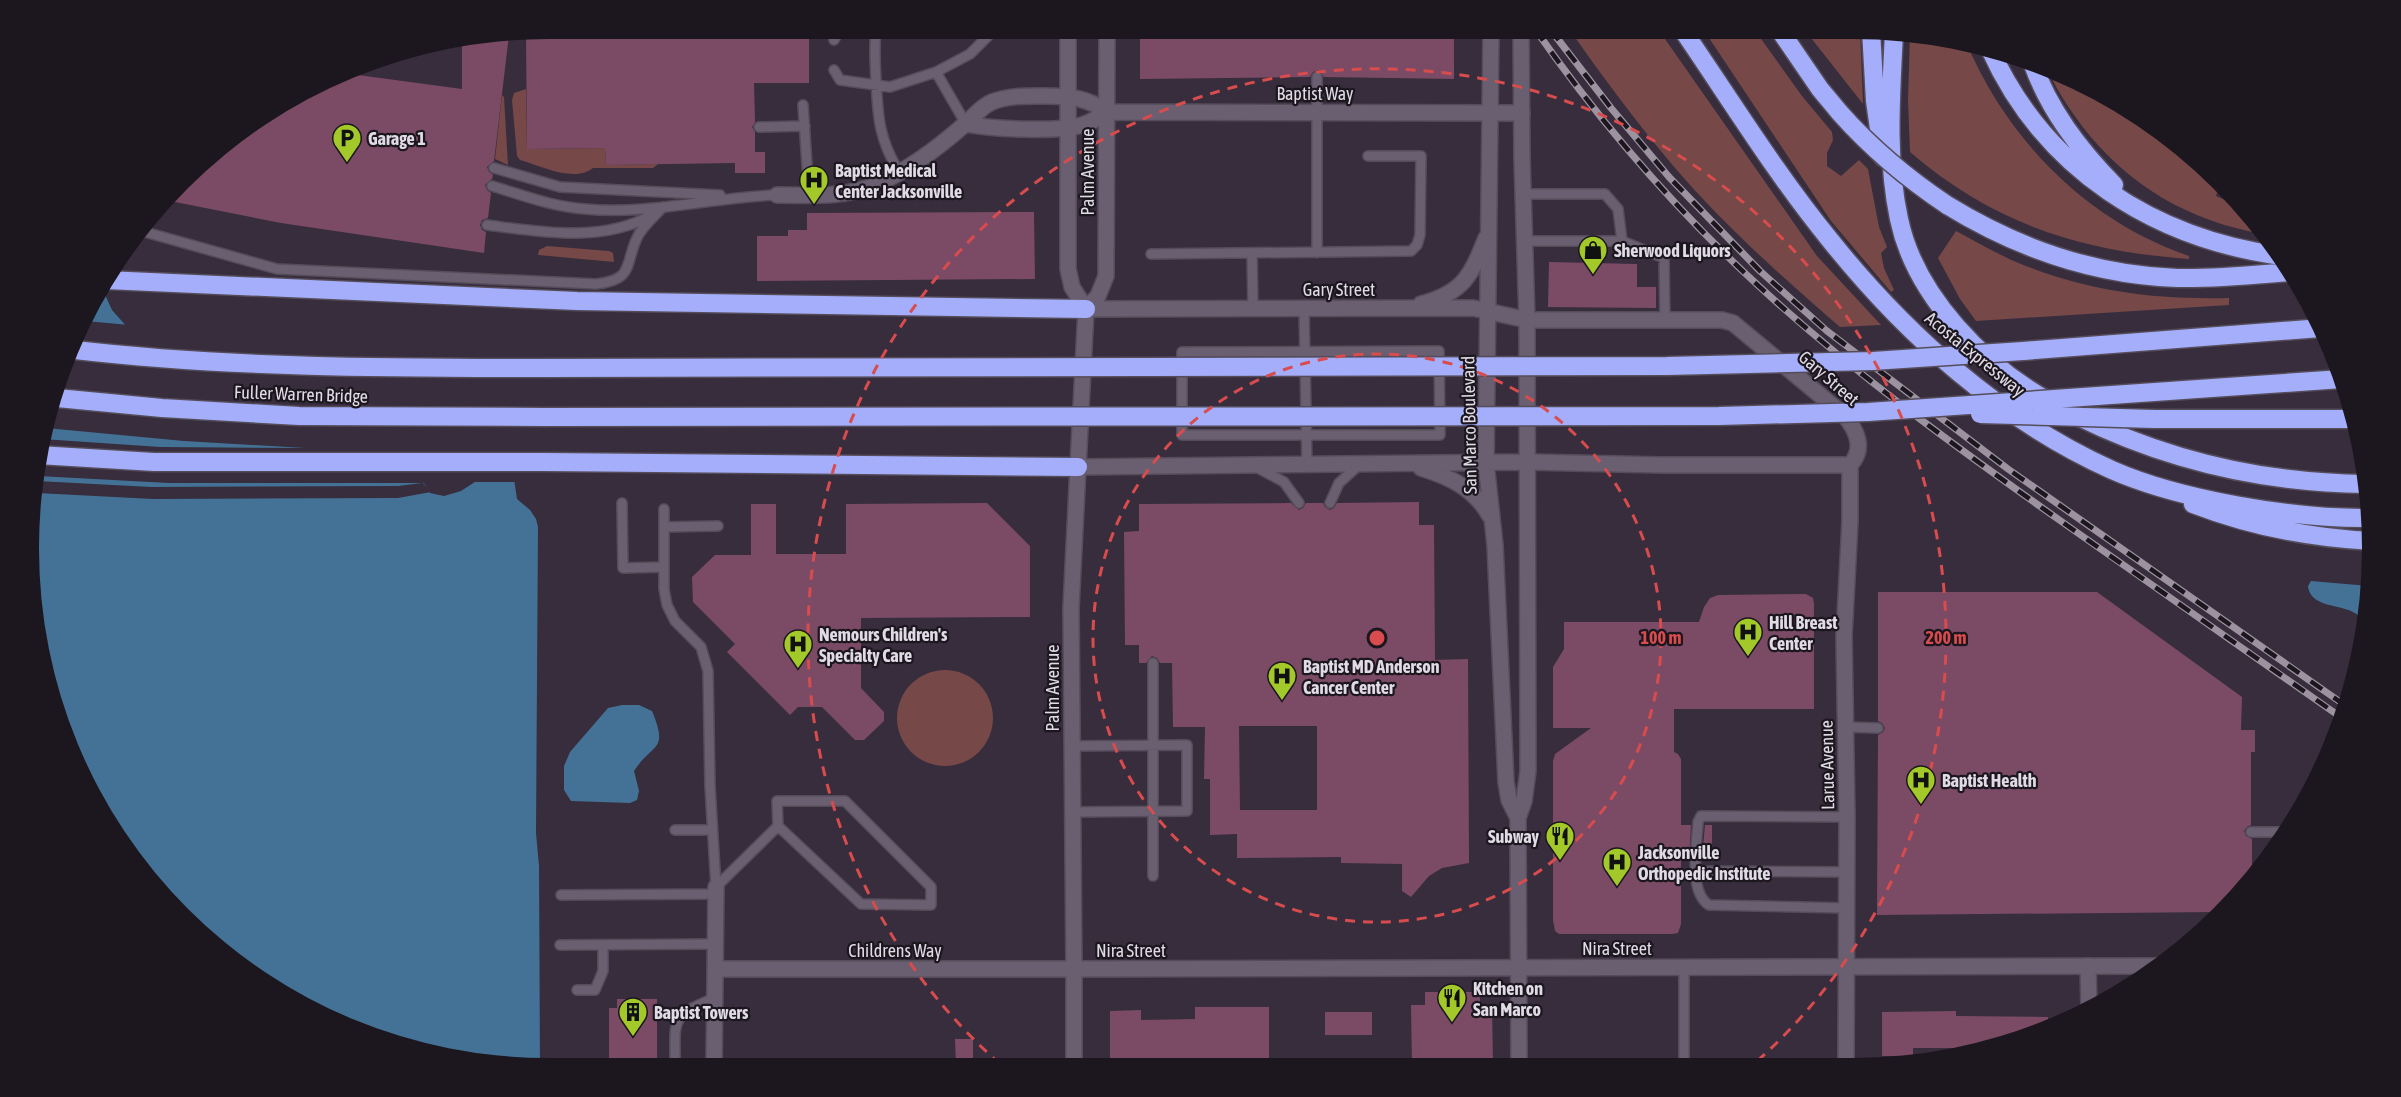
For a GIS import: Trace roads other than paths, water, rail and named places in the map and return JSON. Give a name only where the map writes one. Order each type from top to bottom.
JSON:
[{"type":"highway","name":"Acosta Expressway","points":[[1690,39],[1815,222],[1884,302],[1923,341],[1975,386],[2056,440],[2114,471],[2174,490],[2245,505],[2313,515],[2361,518]]},
{"type":"highway","points":[[1786,39],[1820,89],[1879,153],[1947,205],[2034,250],[2100,269],[2178,278],[2214,278],[2281,273]]},
{"type":"highway","points":[[1871,40],[1873,80],[1881,144],[1899,221],[1919,270],[1953,322],[1983,356],[2038,396],[2135,442],[2203,464],[2296,480],[2358,484]]},
{"type":"highway","points":[[1894,41],[1892,141],[1899,221]]},
{"type":"highway","points":[[1995,60],[2010,88],[2054,145],[2103,188],[2160,221],[2218,245],[2268,254]]},
{"type":"highway","points":[[2037,74],[2049,101],[2077,144],[2115,187],[2160,221]]},
{"type":"highway","points":[[116,279],[543,300],[1086,309]]},
{"type":"highway","name":"Fuller Warren Bridge","points":[[80,350],[169,359],[309,367],[1667,366],[1861,361],[2312,329]]},
{"type":"highway","points":[[1868,412],[2333,380]]},
{"type":"highway","name":"Fuller Warren Bridge","points":[[62,398],[288,416],[1707,417],[1868,412]]},
{"type":"highway","points":[[1868,412],[2154,419],[2345,419]]},
{"type":"highway","points":[[48,456],[154,462],[545,462],[1077,467]]},
{"type":"highway","points":[[2114,471],[2171,496],[2229,517],[2294,532],[2362,540]]},
{"type":"street","name":"Palm Avenue","points":[[1068,39],[1068,269],[1072,287],[1086,309],[1071,608],[1074,1058]]},
{"type":"street","name":"Palm Avenue","points":[[1086,309],[1098,296],[1106,276],[1107,39]]},
{"type":"street","name":"San Marco Boulevard","points":[[1491,39],[1486,463],[1492,520],[1506,782],[1509,800],[1518,818]]},
{"type":"street","name":"San Marco Boulevard","points":[[1519,1058],[1518,818],[1524,801],[1528,771],[1527,320],[1521,39]]},
{"type":"street","name":"Baptist Way","points":[[777,195],[857,191],[878,183],[966,124],[984,106],[1003,98],[1068,96],[1090,101],[1107,112]]},
{"type":"street","name":"Baptist Way","points":[[966,124],[996,128],[1068,128],[1085,124],[1107,112],[1522,112]]},
{"type":"street","points":[[1398,308],[1439,298],[1462,286],[1473,270],[1490,228]]},
{"type":"street","name":"Gary Street","points":[[1086,309],[1398,308],[1487,310],[1527,320],[1722,320],[1738,327],[1845,416],[1854,427],[1858,439],[1857,456],[1851,465]]},
{"type":"street","points":[[1077,467],[1528,462],[1851,465]]},
{"type":"street","points":[[1403,464],[1439,474],[1461,484],[1477,498],[1492,520]]},
{"type":"street","name":"Larue Avenue","points":[[1846,1058],[1848,818],[1845,636],[1851,465]]},
{"type":"street","points":[[714,1058],[716,890]]},
{"type":"street","points":[[2088,966],[2089,999]]},
{"type":"street","name":"Nira Street","points":[[1074,969],[2145,966]]},
{"type":"street","name":"Childrens Way","points":[[715,969],[1074,969]]},
{"type":"lane","points":[[876,39],[879,128],[887,152],[899,171]]},
{"type":"lane","points":[[834,70],[840,80],[890,87],[936,72],[970,54],[985,39]]},
{"type":"lane","points":[[936,72],[966,124]]},
{"type":"lane","points":[[1317,77],[1317,253]]},
{"type":"lane","points":[[803,105],[809,195]]},
{"type":"lane","points":[[759,127],[805,126]]},
{"type":"lane","points":[[1151,254],[1405,252],[1414,248],[1420,235],[1420,156],[1368,156]]},
{"type":"lane","points":[[494,168],[560,187],[741,196],[777,195]]},
{"type":"lane","points":[[492,186],[576,208],[608,210],[663,207],[741,196]]},
{"type":"lane","points":[[1523,194],[1605,194],[1615,204],[1620,216],[1622,241]]},
{"type":"lane","points":[[487,225],[535,231],[605,231],[632,225],[663,207]]},
{"type":"lane","points":[[148,233],[277,269],[596,284],[615,280],[624,273],[630,264],[640,232],[663,207]]},
{"type":"lane","points":[[1525,241],[1622,241],[1664,258],[1665,320]]},
{"type":"lane","points":[[1252,253],[1252,309]]},
{"type":"lane","points":[[1304,308],[1307,465]]},
{"type":"lane","points":[[1439,351],[1440,435],[1306,435],[1182,435],[1182,352],[1439,351]]},
{"type":"lane","points":[[1330,503],[1339,483],[1360,464]]},
{"type":"lane","points":[[1250,465],[1284,482],[1299,503]]},
{"type":"lane","points":[[622,503],[623,568],[664,567]]},
{"type":"lane","points":[[664,508],[665,597],[669,611],[680,626],[697,641],[704,654],[708,671],[712,830],[716,890]]},
{"type":"lane","points":[[664,527],[718,526]]},
{"type":"lane","points":[[1153,663],[1153,876]]},
{"type":"lane","points":[[1845,727],[1878,728]]},
{"type":"lane","points":[[1072,746],[1187,745],[1187,811],[1072,812]]},
{"type":"lane","points":[[561,895],[716,890],[778,826],[777,801],[845,801],[931,887],[931,905],[861,904],[778,826]]},
{"type":"lane","points":[[1846,908],[1709,905],[1702,901],[1696,887],[1696,871],[1698,822],[1701,816],[1848,818]]},
{"type":"lane","points":[[675,830],[712,830]]},
{"type":"lane","points":[[2252,832],[2276,832]]},
{"type":"lane","points":[[1696,871],[1846,872]]},
{"type":"lane","points":[[560,945],[716,944]]},
{"type":"lane","points":[[577,990],[595,990],[603,971],[603,945]]},
{"type":"lane","points":[[1684,968],[1684,1058]]},
{"type":"lane","points":[[675,1058],[676,1023],[680,1016],[693,1007],[715,998]]},
{"type":"water","points":[[106,296],[112,310],[128,328],[422,480],[430,493],[444,496],[461,491],[481,478],[514,479],[517,499],[530,510],[538,527],[536,833],[539,866],[540,1058],[482,1054],[417,1041],[385,1031],[323,1005],[294,990],[238,953],[188,909],[144,859],[107,803],[66,712],[49,648],[40,582],[39,548],[43,482],[56,417],[78,354]]},
{"type":"water","points":[[2311,581],[2361,585],[2358,615],[2347,609],[2319,601],[2310,593],[2308,586]]},
{"type":"water","points":[[639,705],[652,711],[659,734],[656,746],[634,771],[639,791],[637,800],[630,803],[571,801],[564,790],[564,766],[570,752],[608,708]]},
{"type":"railway","points":[[1542,39],[1583,95],[1662,189],[1719,248],[1785,310],[1902,406],[1983,466],[2335,713]]},
{"type":"railway","points":[[1558,39],[1611,108],[1669,177],[1760,271],[1827,331],[2008,469],[2339,701]]},
{"type":"place","name":"Garage 1","points":[[347,164]]},
{"type":"place","name":"Baptist Medical Center Jacksonville","points":[[814,206]]},
{"type":"place","name":"Sherwood Liquors","points":[[1593,276]]},
{"type":"place","name":"Hill Breast Center","points":[[1748,658]]},
{"type":"place","name":"Nemours Children's Specialty Care","points":[[798,670]]},
{"type":"place","name":"Baptist MD Anderson Cancer Center","points":[[1282,702]]},
{"type":"place","name":"Baptist Health","points":[[1921,806]]},
{"type":"place","name":"Subway","points":[[1560,862]]},
{"type":"place","name":"Jacksonville Orthopedic Institute","points":[[1617,888]]},
{"type":"place","name":"Kitchen on San Marco","points":[[1452,1024]]},
{"type":"place","name":"Baptist Towers","points":[[633,1038]]}]
